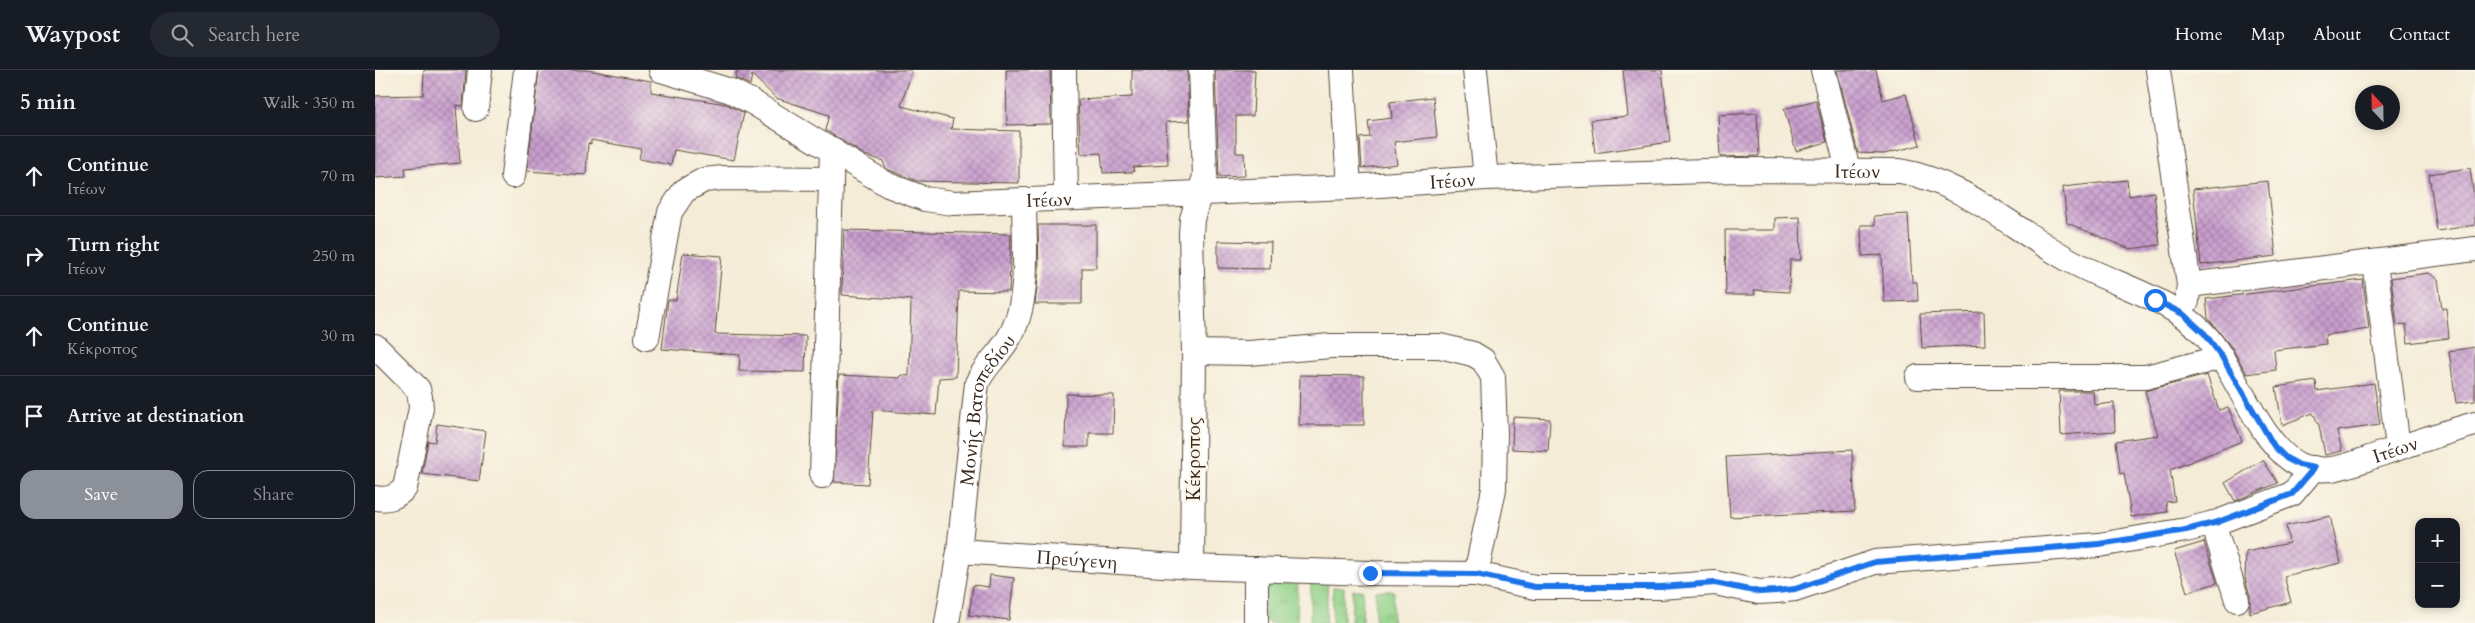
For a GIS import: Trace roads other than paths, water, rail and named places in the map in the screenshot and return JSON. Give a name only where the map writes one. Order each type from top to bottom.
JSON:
[{"type":"street","points":[[476,109],[480,70]]},
{"type":"street","points":[[513,176],[526,70]]},
{"type":"street","name":"Ιτέων","points":[[661,70],[702,75],[832,149],[888,185],[925,199],[969,204],[1200,192],[1349,187],[1486,178],[1738,170],[1900,171],[1930,178],[1958,190],[2069,260],[2183,314],[2205,334],[2222,357],[2274,446],[2286,458],[2299,465],[2314,468],[2343,466],[2475,424]]},
{"type":"street","points":[[1064,70],[1066,198]]},
{"type":"street","name":"Κέκροπος","points":[[1192,567],[1194,352],[1191,234],[1192,219],[1205,176],[1201,70]]},
{"type":"street","points":[[1342,70],[1349,187]]},
{"type":"street","points":[[1475,70],[1486,178]]},
{"type":"street","points":[[1823,70],[1848,170]]},
{"type":"street","points":[[2158,70],[2189,285],[2183,314]]},
{"type":"street","points":[[821,476],[832,149]]},
{"type":"street","points":[[647,338],[670,212],[684,191],[704,180],[723,178],[831,180]]},
{"type":"street","name":"Μονής Βατοπεδίου","points":[[947,623],[959,551],[977,383],[982,373],[1010,337],[1021,308],[1024,200]]},
{"type":"street","points":[[2189,285],[2475,249]]},
{"type":"street","points":[[2375,262],[2398,448]]},
{"type":"street","points":[[375,346],[418,389],[421,408],[405,488],[397,496],[385,500],[375,498]]},
{"type":"street","points":[[1194,352],[1249,353],[1331,346],[1440,346],[1458,349],[1483,360],[1493,377],[1494,489],[1476,574]]},
{"type":"street","points":[[1918,377],[2147,377],[2222,357]]},
{"type":"street","points":[[1192,567],[1476,574],[1535,587],[1660,587],[1715,583],[1759,592],[1768,592],[1795,589],[1875,562],[2099,544],[2162,535],[2213,523],[2292,494],[2314,468]]},
{"type":"street","points":[[2213,523],[2237,600]]},
{"type":"street","name":"Πρεύγενη","points":[[959,551],[1192,567]]},
{"type":"street","points":[[1256,569],[1256,623]]}]
